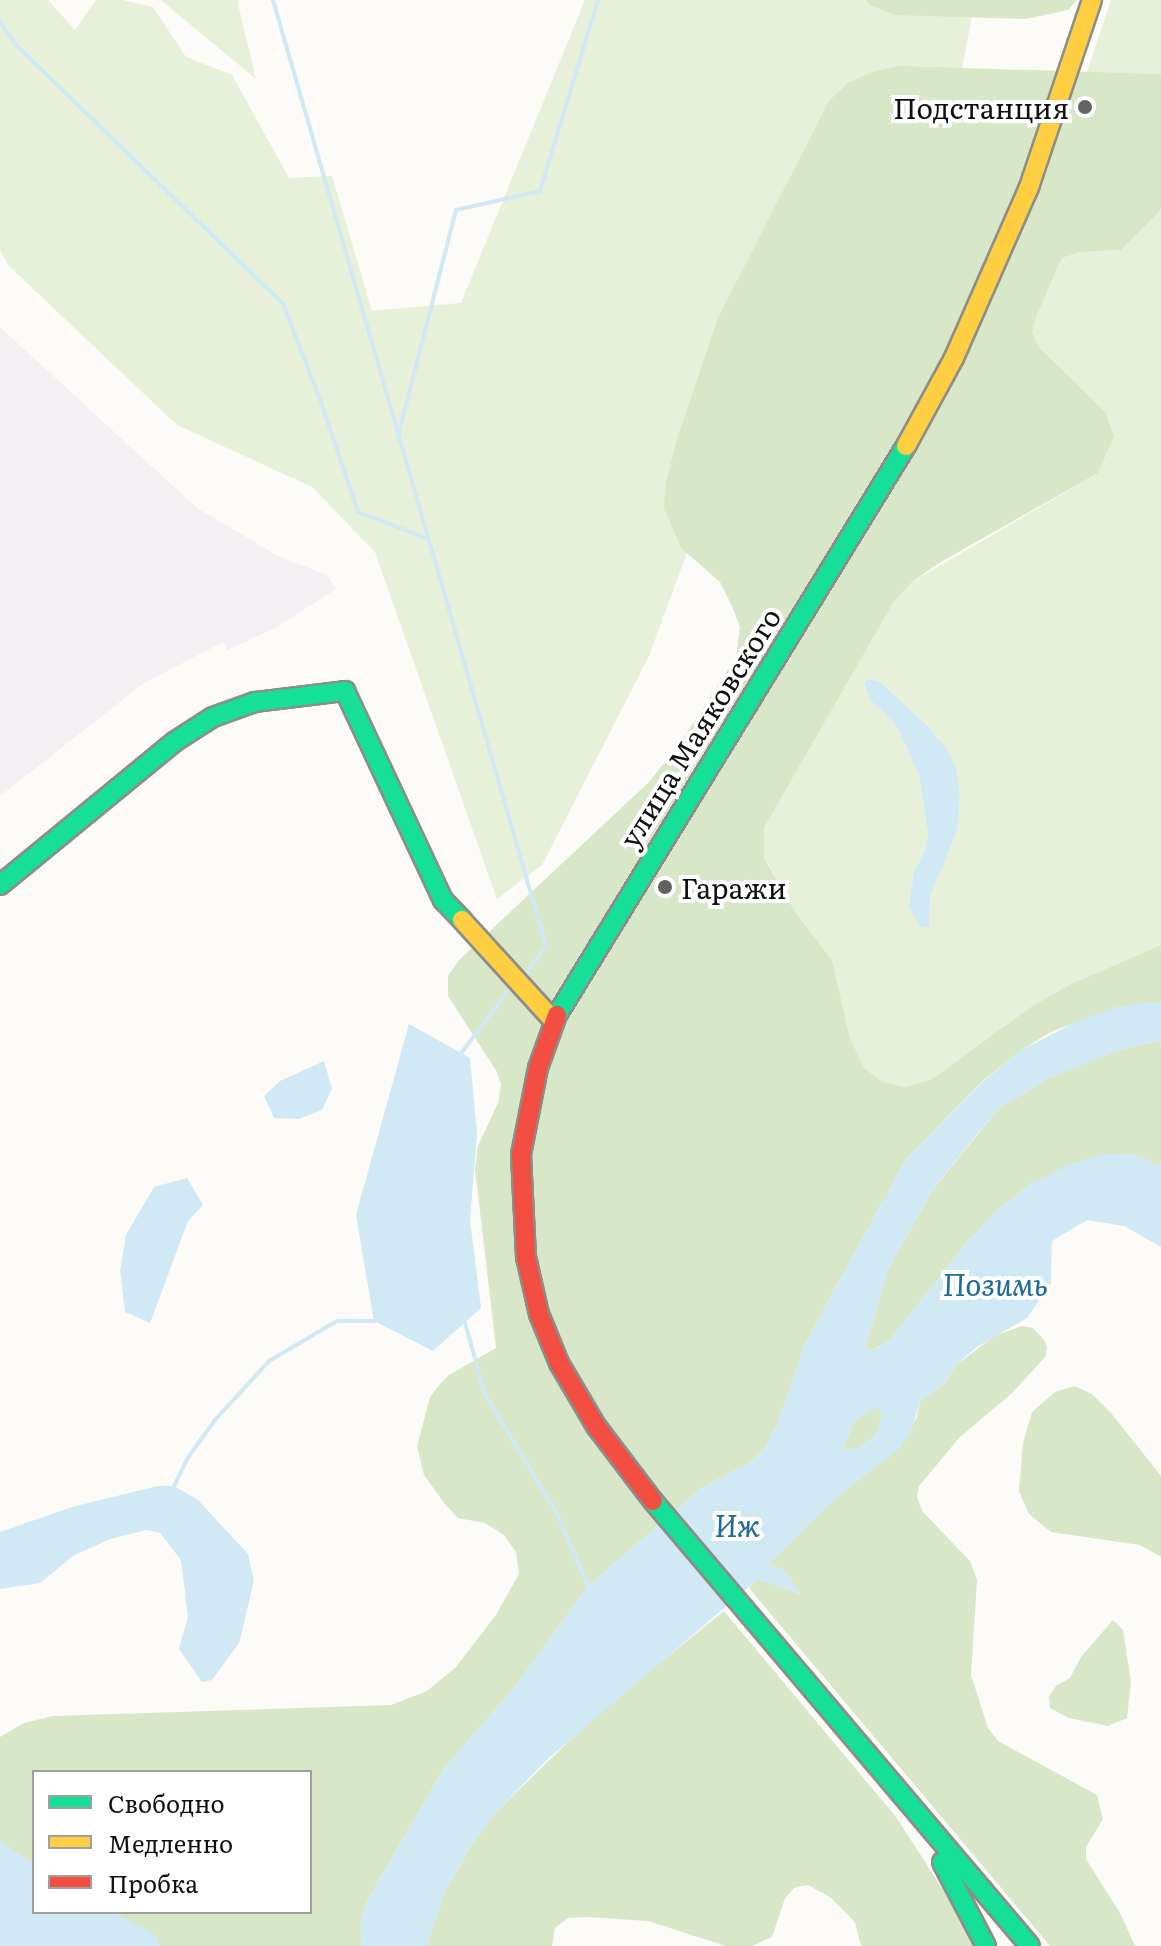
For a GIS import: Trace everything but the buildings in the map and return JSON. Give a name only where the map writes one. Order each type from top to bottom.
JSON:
[{"type":"main road","name":"улица Маяковского","points":[[880,1773],[645,1491],[596,1426],[559,1363],[539,1314],[526,1257],[521,1155],[538,1068],[554,1021],[906,447],[954,358],[1029,187],[1092,0]]},
{"type":"main road","points":[[0,885],[174,742],[213,717],[255,702],[345,691],[443,900],[554,1021]]},
{"type":"main road","points":[[880,1773],[933,1847],[986,1946]]},
{"type":"main road","points":[[880,1773],[1030,1946]]},
{"type":"shaded area","points":[[0,327],[197,508],[280,557],[327,575],[336,589],[275,628],[227,650],[223,642],[144,683],[0,796]]},
{"type":"green space","points":[[0,0],[48,0],[75,30],[96,0],[122,0],[153,7],[186,57],[232,75],[289,178],[332,176],[372,311],[461,303],[585,0],[975,0],[957,95],[717,471],[649,656],[542,865],[497,899],[375,552],[312,487],[177,425],[8,265],[0,250]]},
{"type":"green space","points":[[161,0],[237,0],[256,79]]},
{"type":"green space","points":[[866,0],[1077,0],[1068,10],[1026,19],[895,15],[870,5]]},
{"type":"green space","points":[[1111,0],[1161,0],[1161,74],[1087,72]]},
{"type":"green space","points":[[899,66],[1161,74],[1161,210],[1121,250],[1081,252],[1062,258],[1032,333],[1040,348],[1105,412],[1114,436],[1098,473],[939,563],[912,582],[893,603],[764,828],[764,858],[796,913],[832,960],[850,1038],[864,1068],[883,1082],[906,1087],[932,1079],[1032,1006],[1071,984],[1161,945],[1161,1002],[1114,1008],[1051,1032],[1023,1049],[985,1079],[906,1159],[806,1342],[777,1425],[764,1449],[751,1462],[703,1487],[588,1586],[517,1684],[443,1770],[367,1901],[361,1921],[362,1946],[0,1946],[0,1737],[24,1723],[53,1716],[391,1705],[427,1691],[456,1667],[496,1615],[519,1574],[516,1552],[504,1535],[485,1523],[458,1518],[445,1504],[424,1475],[417,1446],[430,1397],[440,1384],[449,1375],[496,1348],[475,1169],[478,1146],[498,1103],[501,1085],[497,1072],[448,996],[448,976],[459,960],[648,783],[679,745],[736,657],[740,627],[732,606],[720,582],[681,548],[664,508],[666,483],[676,442],[718,318],[829,101],[848,83],[872,72]]},
{"type":"green space","points":[[1161,210],[1161,945],[1071,984],[1032,1006],[932,1079],[906,1087],[883,1082],[864,1068],[850,1038],[832,960],[796,913],[764,857],[764,828],[893,603],[912,582],[1098,473],[1105,412],[1040,348],[1032,333],[1062,258],[1081,252],[1121,250]],"holes":[[[869,679],[879,681],[928,726],[949,752],[960,797],[957,831],[930,897],[929,926],[909,906],[914,871],[924,853],[928,833],[919,774],[895,723],[870,700],[864,683]]]},
{"type":"green space","points":[[1161,1040],[1161,1166],[1129,1153],[1032,1183],[1001,1207],[967,1242],[890,1340],[873,1350],[865,1349],[888,1269],[932,1191],[998,1109],[1045,1080],[1116,1051]]},
{"type":"green space","points":[[1022,1326],[1033,1328],[1044,1340],[1047,1348],[1045,1357],[1012,1393],[959,1438],[919,1486],[917,1496],[922,1511],[970,1561],[977,1580],[971,1675],[988,1728],[998,1741],[1097,1795],[1103,1819],[1086,1847],[1086,1859],[1120,1913],[1135,1946],[1050,1946],[749,1588],[757,1579],[800,1594],[785,1571],[768,1564],[831,1502],[900,1447],[917,1417],[920,1401],[944,1384],[956,1365],[996,1335]]},
{"type":"green space","points":[[1074,1386],[1092,1394],[1111,1413],[1161,1476],[1161,1557],[1140,1545],[1051,1532],[1029,1514],[1019,1491],[1023,1443],[1032,1412],[1055,1392]]},
{"type":"green space","points":[[877,1406],[883,1415],[875,1436],[859,1448],[843,1450],[854,1421]]},
{"type":"green space","points":[[724,1611],[896,1817],[949,1899],[973,1946],[861,1946],[855,1922],[830,1897],[808,1885],[795,1887],[785,1898],[772,1937],[752,1946],[726,1946],[648,1921],[586,1917],[568,1918],[555,1928],[552,1946],[426,1946],[445,1892],[472,1844],[496,1812],[599,1712]]},
{"type":"green space","points":[[1113,1620],[1123,1630],[1131,1682],[1127,1718],[1108,1726],[1069,1718],[1050,1708],[1049,1696],[1056,1686],[1070,1678],[1081,1657]]},
{"type":"water","points":[[868,679],[879,681],[928,726],[949,752],[956,768],[960,797],[957,831],[930,897],[929,926],[921,928],[909,906],[914,871],[924,853],[928,833],[919,774],[895,723],[870,700],[864,683]]},
{"type":"water","points":[[1161,1002],[1161,1040],[1116,1051],[1045,1080],[998,1109],[932,1191],[888,1269],[865,1349],[874,1350],[890,1340],[967,1242],[1001,1207],[1032,1183],[1070,1164],[1101,1155],[1129,1153],[1161,1166],[1161,1247],[1124,1226],[1087,1220],[1052,1241],[1051,1283],[1027,1318],[977,1347],[956,1365],[944,1384],[920,1401],[911,1433],[900,1447],[832,1502],[768,1564],[785,1571],[801,1594],[757,1580],[549,1758],[496,1812],[472,1844],[445,1892],[426,1946],[362,1946],[361,1921],[367,1901],[443,1770],[517,1684],[588,1586],[703,1487],[751,1462],[764,1449],[777,1425],[806,1342],[906,1159],[986,1079],[1023,1049],[1080,1020],[1114,1008]],"holes":[[[877,1407],[883,1415],[875,1436],[859,1448],[843,1450],[854,1421]]]},
{"type":"water","points":[[409,1024],[470,1058],[477,1133],[470,1220],[481,1308],[433,1351],[374,1321],[356,1215]]},
{"type":"water","points":[[324,1061],[332,1089],[322,1110],[299,1119],[274,1118],[264,1096],[280,1081]]},
{"type":"water","points":[[187,1178],[203,1205],[188,1221],[150,1323],[125,1312],[120,1270],[126,1235],[154,1187]]},
{"type":"water","points":[[158,1486],[174,1486],[198,1500],[248,1554],[254,1581],[239,1643],[212,1680],[202,1682],[179,1649],[188,1617],[181,1560],[160,1533],[146,1530],[110,1539],[73,1556],[40,1583],[0,1589],[0,1532],[72,1507]]},
{"type":"water","points":[[0,1841],[32,1863],[32,1914],[117,1914],[156,1936],[160,1946],[0,1946]]},
{"type":"waterway","points":[[273,0],[546,946],[527,972]]},
{"type":"waterway","points":[[398,436],[456,210],[540,191],[598,0]]},
{"type":"waterway","points":[[0,22],[17,46],[283,304],[321,402],[358,512],[426,538]]},
{"type":"waterway","points":[[459,1056],[508,991]]},
{"type":"waterway","points":[[464,1319],[485,1394],[557,1514],[588,1586]]},
{"type":"waterway","points":[[174,1486],[187,1459],[215,1420],[269,1361],[337,1321],[374,1321]]},
{"type":"traffic: fast","points":[[557,1015],[906,446]]},
{"type":"traffic: fast","points":[[0,885],[174,742],[213,717],[255,702],[345,691],[443,900],[462,920]]},
{"type":"traffic: fast","points":[[653,1501],[1030,1946]]},
{"type":"traffic: fast","points":[[942,1862],[986,1946]]},
{"type":"traffic: slow","points":[[906,446],[954,358],[1029,187],[1092,0]]},
{"type":"traffic: slow","points":[[462,920],[554,1021]]},
{"type":"traffic: jam","points":[[557,1015],[538,1068],[521,1155],[526,1257],[539,1314],[559,1363],[596,1426],[653,1501]]},
{"type":"place","name":"Подстанция","points":[[1085,107]]},
{"type":"place","name":"Гаражи","points":[[665,887]]},
{"type":"water label","name":"Позимь","points":[[995,1283]]},
{"type":"water label","name":"Иж","points":[[737,1524]]}]
